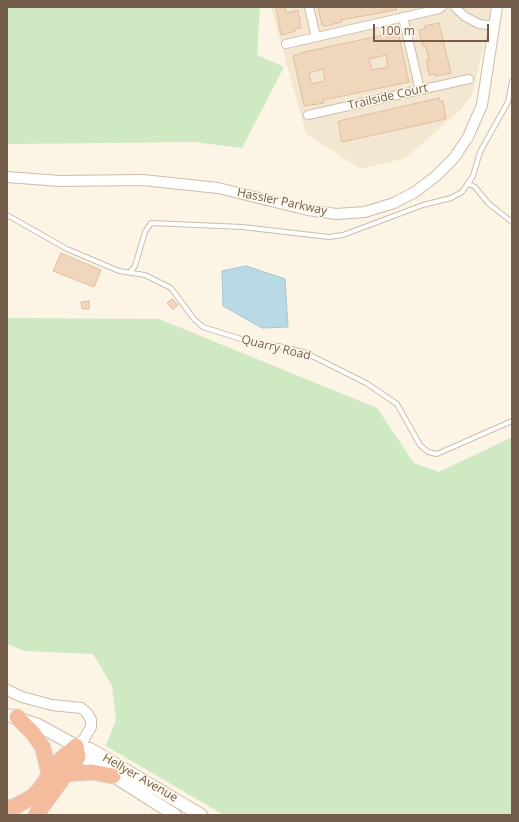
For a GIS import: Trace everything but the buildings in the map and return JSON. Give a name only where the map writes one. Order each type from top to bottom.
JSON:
[{"type":"highway","points":[[12,716],[33,733],[43,748],[49,774]]},
{"type":"highway","points":[[7,808],[16,806],[32,797],[40,789],[49,774],[68,752],[76,746],[78,757],[36,815]]},
{"type":"highway","points":[[66,774],[92,772],[113,776]]},
{"type":"main road","name":"Hellyer Avenue","points":[[12,716],[38,725],[76,746],[90,749],[201,815]]},
{"type":"main road","name":"Hellyer Avenue","points":[[76,746],[84,757],[175,815]]},
{"type":"street","points":[[309,7],[316,37]]},
{"type":"street","points":[[286,44],[439,9],[442,7]]},
{"type":"street","points":[[455,7],[464,16],[479,24],[494,26]]},
{"type":"street","name":"Hassler Parkway","points":[[7,177],[60,181],[143,180],[218,188],[308,210],[336,214],[365,212],[394,203],[415,192],[436,176],[454,158],[468,137],[482,105],[497,7]]},
{"type":"street","points":[[403,17],[420,90]]},
{"type":"street","name":"Trailside Court","points":[[308,115],[469,79]]},
{"type":"street","points":[[7,690],[22,697],[52,705],[81,708],[87,713],[91,720],[91,727],[84,739],[76,746]]},
{"type":"lane","points":[[130,272],[135,266],[144,236],[148,226],[151,223],[242,227],[329,238],[343,235],[423,205],[451,198],[462,192],[469,184],[480,152],[508,102],[512,81]]},
{"type":"lane","points":[[469,184],[475,187],[489,204],[512,222]]},
{"type":"lane","name":"Quarry Road","points":[[7,215],[66,249],[119,271],[145,275],[171,288],[194,319],[203,327],[260,345],[279,346],[306,353],[366,383],[397,404],[420,445],[428,452],[437,454],[512,421]]},
{"type":"shaded area","points":[[271,7],[486,7],[492,10],[472,96],[462,108],[406,158],[361,169],[306,134]]},
{"type":"green space","points":[[7,7],[260,7],[257,55],[284,67],[242,148],[194,142],[7,144]]},
{"type":"green space","points":[[7,318],[159,319],[377,408],[414,463],[439,472],[512,437],[512,815],[224,815],[106,746],[116,720],[112,686],[93,654],[25,651],[7,644]]},
{"type":"water","points":[[246,266],[285,279],[288,327],[262,328],[223,306],[222,271]]}]
